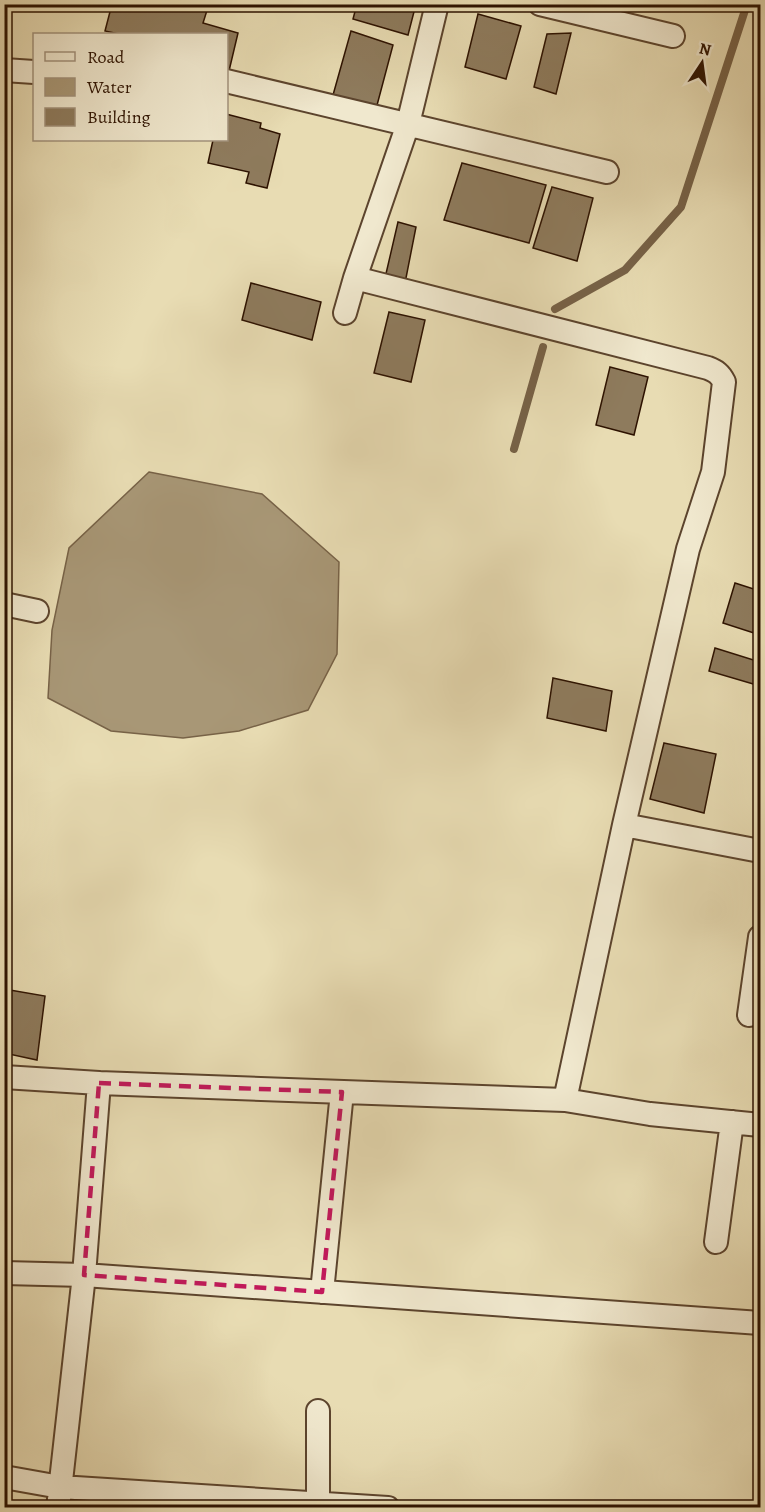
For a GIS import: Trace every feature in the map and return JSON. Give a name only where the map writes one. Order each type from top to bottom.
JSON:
[{"type":"street","points":[[345,314],[355,278],[408,124],[437,4]]},
{"type":"street","points":[[540,4],[673,36]]},
{"type":"street","points":[[4,70],[33,72]]},
{"type":"street","points":[[228,81],[608,172]]},
{"type":"street","points":[[355,278],[708,368],[721,376],[724,392],[713,472],[688,549],[624,825],[565,1100]]},
{"type":"street","points":[[4,604],[37,611]]},
{"type":"street","points":[[624,825],[760,851]]},
{"type":"street","points":[[748,1015],[760,937]]},
{"type":"street","points":[[4,1077],[99,1083],[565,1100],[650,1114],[760,1125]]},
{"type":"street","points":[[59,1497],[84,1275],[99,1083]]},
{"type":"street","points":[[322,1292],[342,1092]]},
{"type":"street","points":[[716,1242],[732,1122]]},
{"type":"street","points":[[4,1273],[84,1275],[760,1323]]},
{"type":"street","points":[[318,1411],[318,1503]]},
{"type":"street","points":[[4,1477],[59,1497],[318,1503],[388,1508]]},
{"type":"highlighted area","points":[[99,1083],[342,1092],[322,1292],[84,1275]]},
{"type":"water","points":[[149,472],[262,494],[339,562],[337,654],[308,710],[239,731],[183,738],[111,731],[48,698],[52,630],[69,548]]},
{"type":"building","points":[[112,4],[209,4],[203,23],[238,33],[228,71],[228,33],[114,33],[105,31]]},
{"type":"building","points":[[357,4],[416,4],[408,35],[353,19]]},
{"type":"building","points":[[478,14],[521,26],[506,79],[465,67]]},
{"type":"building","points":[[351,31],[393,45],[376,109],[333,95]]},
{"type":"building","points":[[571,33],[556,94],[534,87],[547,34]]},
{"type":"building","points":[[228,115],[261,123],[260,128],[280,134],[267,188],[246,183],[249,172],[208,163],[213,141],[228,141]]},
{"type":"building","points":[[462,163],[546,185],[529,243],[444,220]]},
{"type":"building","points":[[552,187],[593,198],[577,261],[533,248]]},
{"type":"building","points":[[398,222],[416,227],[405,283],[385,278]]},
{"type":"building","points":[[251,283],[321,302],[312,340],[242,320]]},
{"type":"building","points":[[389,312],[425,320],[411,382],[374,373]]},
{"type":"building","points":[[610,367],[648,377],[634,435],[596,425]]},
{"type":"building","points":[[735,583],[760,591],[760,635],[723,623]]},
{"type":"building","points":[[715,648],[760,662],[760,686],[709,671]]},
{"type":"building","points":[[553,678],[612,691],[606,731],[547,718]]},
{"type":"building","points":[[664,743],[716,754],[704,813],[650,799]]},
{"type":"building","points":[[4,989],[45,996],[37,1060],[4,1053]]},
{"type":"waterway","points":[[555,309],[625,270],[681,207],[747,4]]},
{"type":"waterway","points":[[514,449],[543,347]]}]
